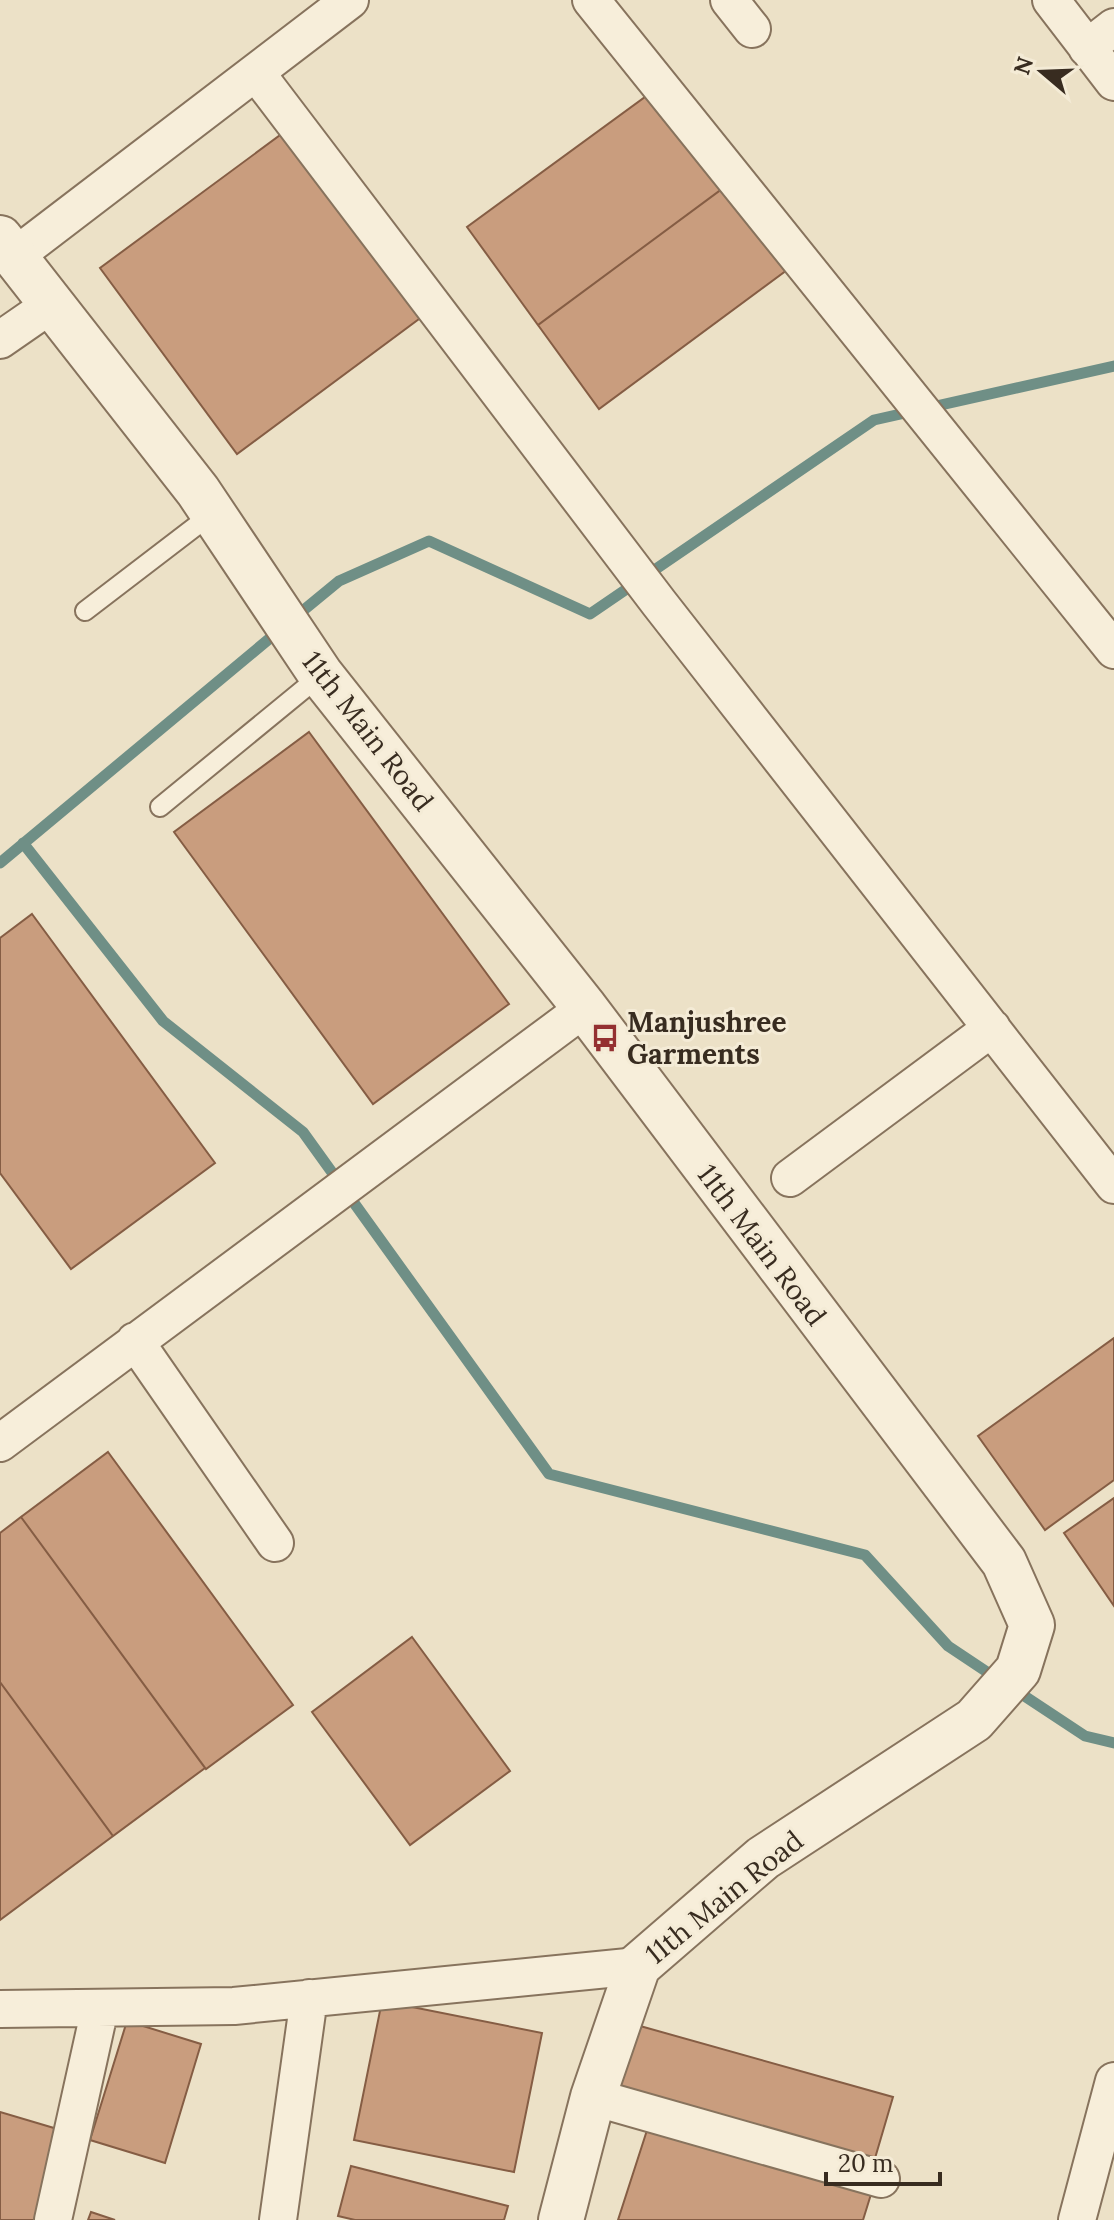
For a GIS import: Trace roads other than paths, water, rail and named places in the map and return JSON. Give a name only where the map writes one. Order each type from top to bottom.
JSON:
[{"type":"street","points":[[8,247],[257,74],[350,0]]},
{"type":"street","points":[[591,0],[1114,650]]},
{"type":"street","points":[[729,0],[752,29]]},
{"type":"street","points":[[1051,0],[1101,37],[1114,82]]},
{"type":"street","points":[[257,74],[659,603],[1114,1185]]},
{"type":"street","name":"11th Main Road","points":[[8,247],[213,513],[311,660],[585,1008],[1004,1562],[1032,1625],[1006,1684],[974,1720],[763,1858],[638,1966],[593,2097],[561,2220]]},
{"type":"street","points":[[0,340],[52,304]]},
{"type":"street","points":[[0,1443],[374,1168],[585,1008]]},
{"type":"street","points":[[790,1178],[992,1028]]},
{"type":"street","points":[[135,1341],[275,1543]]},
{"type":"street","points":[[0,2009],[234,2006],[638,1966]]},
{"type":"street","points":[[278,2220],[309,1998]]},
{"type":"street","points":[[53,2220],[100,2008]]},
{"type":"street","points":[[1077,2220],[1114,2081]]},
{"type":"street","points":[[593,2097],[881,2179]]},
{"type":"lane","points":[[85,611],[213,513]]},
{"type":"lane","points":[[160,807],[311,660]]},
{"type":"waterway","points":[[294,618],[339,581],[429,541],[590,614],[874,420],[1114,366]]},
{"type":"waterway","points":[[0,863],[281,629]]},
{"type":"waterway","points":[[23,843],[163,1021],[303,1132],[549,1474],[865,1555],[948,1646],[999,1680]]},
{"type":"waterway","points":[[1014,1689],[1085,1736],[1114,1743]]},
{"type":"place","name":"Manjushree Garments","points":[[605,1038]]}]
